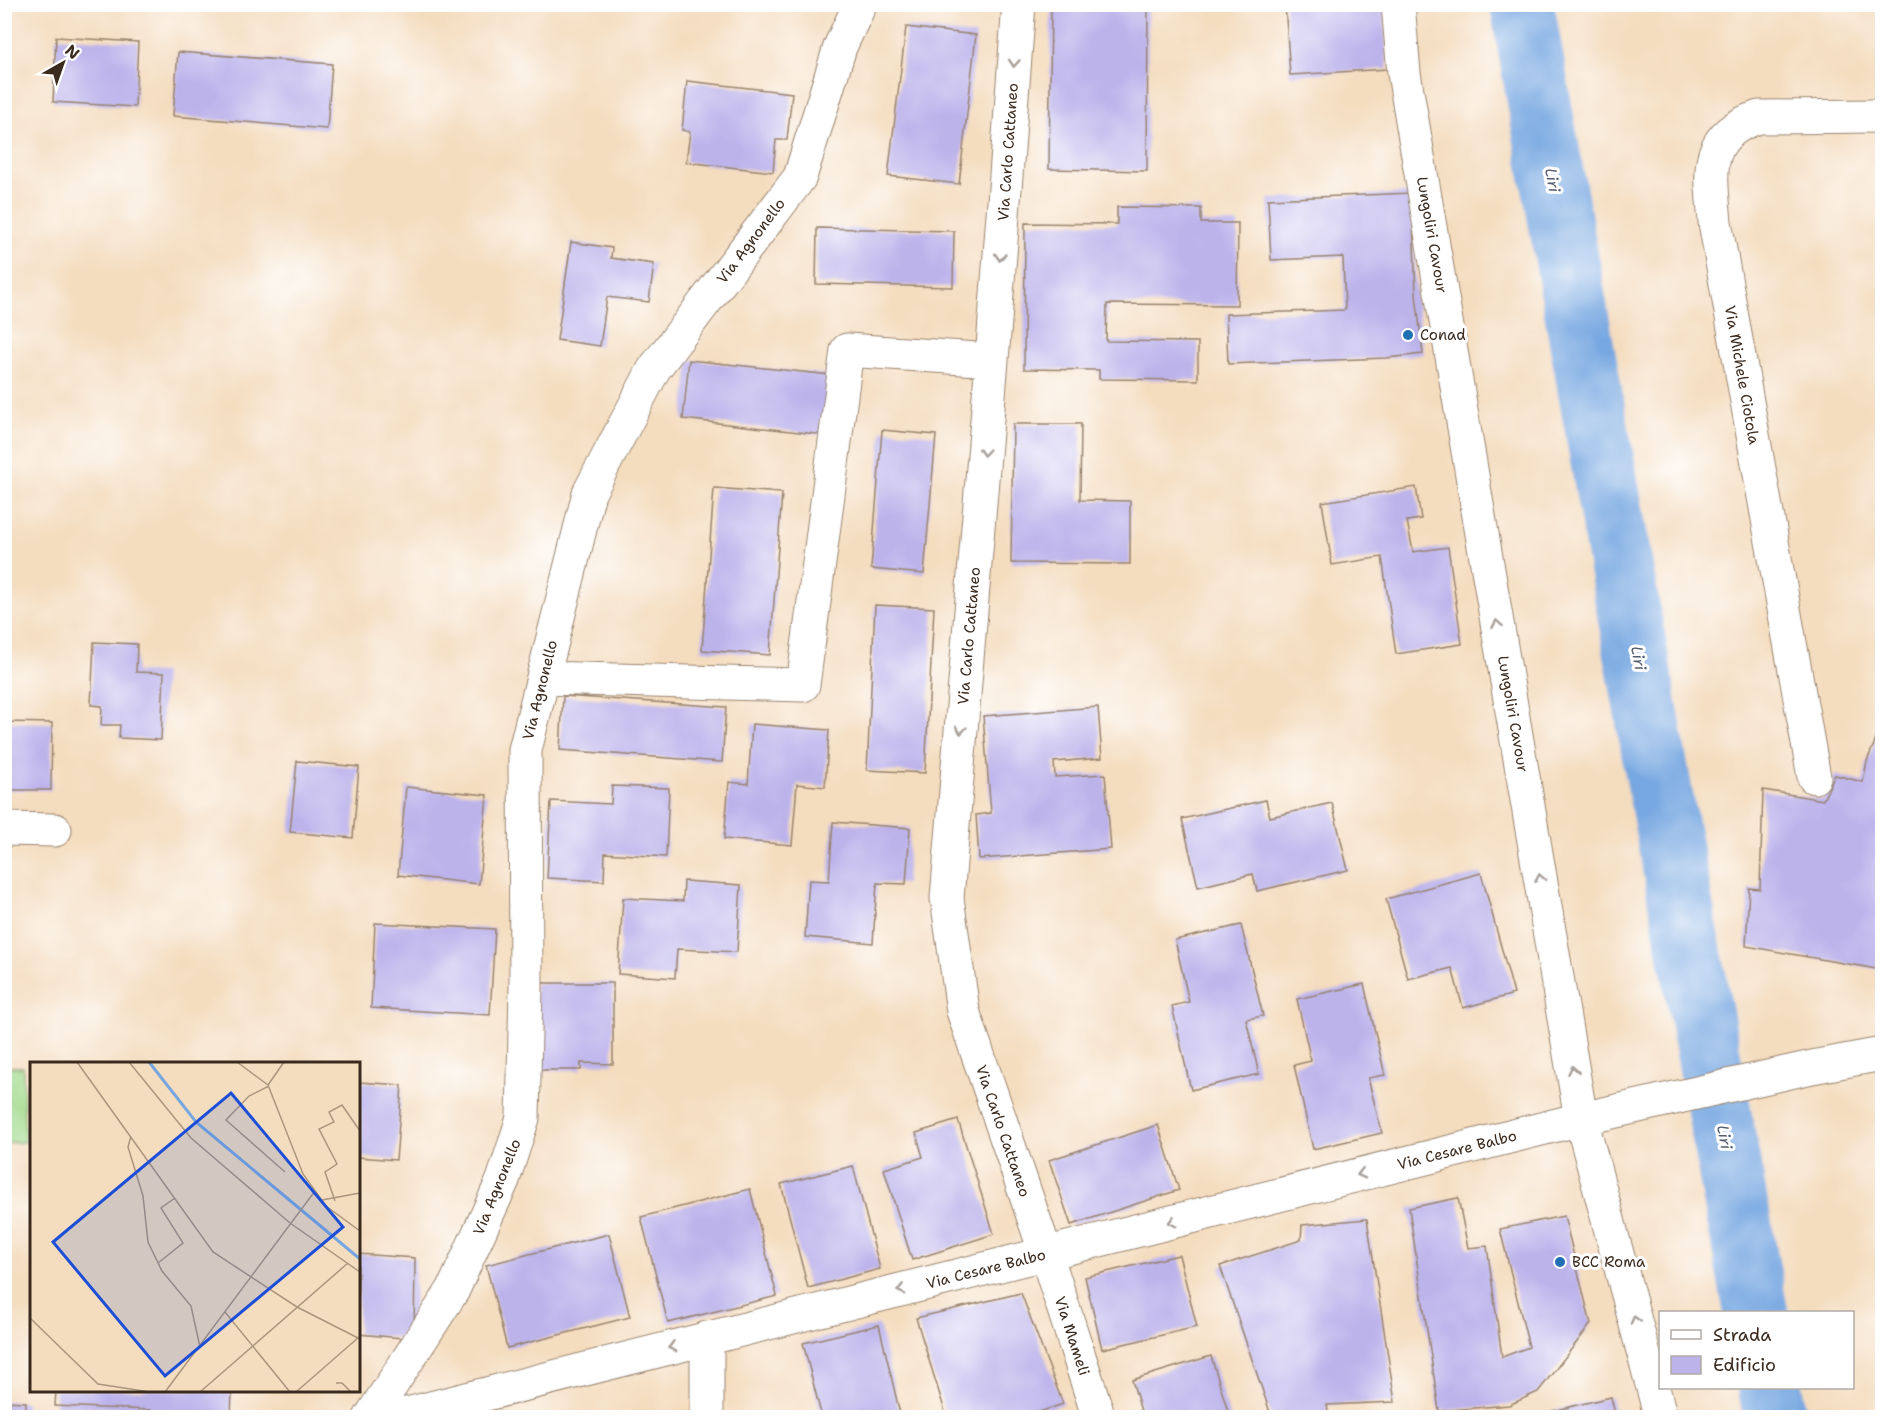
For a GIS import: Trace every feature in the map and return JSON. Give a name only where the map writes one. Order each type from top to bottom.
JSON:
[{"type":"street","name":"Via Agnonello","points":[[370,1418],[453,1290],[503,1180],[523,1118],[526,987],[525,750],[589,493],[654,369],[800,177],[840,47],[860,4]]},
{"type":"street","name":"Via Carlo Cattaneo","points":[[1019,4],[947,898],[963,1011],[1046,1254]]},
{"type":"street","name":"Lungoliri Cavour","points":[[1398,4],[1404,73],[1581,1119],[1661,1418]]},
{"type":"street","name":"Via Michele Ciotola","points":[[1814,777],[1715,222],[1712,162],[1718,146],[1729,131],[1743,122],[1759,117],[1882,116]]},
{"type":"street","points":[[543,678],[803,685],[847,350],[992,360]]},
{"type":"street","points":[[4,829],[55,830]]},
{"type":"street","name":"Via Cesare Balbo","points":[[391,1418],[1581,1119],[1812,1067],[1882,1054]]},
{"type":"street","name":"Via Mameli","points":[[1046,1254],[1099,1418]]},
{"type":"street","points":[[706,1418],[707,1338]]},
{"type":"green space","points":[[5,1067],[23,1067],[25,1142],[5,1143]]},
{"type":"building","points":[[1051,4],[1148,4],[1147,171],[1049,169]]},
{"type":"building","points":[[1285,4],[1384,4],[1388,69],[1290,75]]},
{"type":"building","points":[[906,27],[976,35],[959,184],[888,176]]},
{"type":"building","points":[[56,37],[138,42],[135,107],[53,102]]},
{"type":"building","points":[[178,52],[332,64],[327,129],[173,116]]},
{"type":"building","points":[[687,81],[792,93],[787,140],[776,140],[773,172],[686,162],[690,132],[682,130]]},
{"type":"building","points":[[1412,193],[1416,295],[1423,354],[1387,358],[1228,364],[1226,314],[1345,310],[1343,257],[1271,260],[1268,199]]},
{"type":"building","points":[[1117,207],[1201,208],[1201,223],[1238,223],[1237,305],[1107,304],[1106,341],[1198,342],[1198,380],[1099,379],[1099,370],[1024,369],[1025,223],[1117,224]]},
{"type":"building","points":[[817,228],[954,231],[953,287],[816,284]]},
{"type":"building","points":[[571,242],[612,248],[611,258],[654,264],[649,302],[607,297],[600,346],[557,340]]},
{"type":"building","points":[[689,360],[831,375],[825,435],[683,419]]},
{"type":"building","points":[[1013,424],[1081,424],[1080,500],[1130,501],[1130,564],[1011,563]]},
{"type":"building","points":[[882,430],[936,435],[924,574],[871,569]]},
{"type":"building","points":[[1416,487],[1421,519],[1407,521],[1413,552],[1448,547],[1462,644],[1396,654],[1382,557],[1332,565],[1322,502]]},
{"type":"building","points":[[714,488],[782,493],[770,655],[702,650]]},
{"type":"building","points":[[875,605],[934,608],[925,773],[867,770]]},
{"type":"building","points":[[94,642],[137,644],[136,672],[164,673],[161,740],[119,738],[120,725],[101,725],[102,706],[91,705]]},
{"type":"building","points":[[563,696],[726,707],[722,762],[560,750]]},
{"type":"building","points":[[1098,707],[1102,758],[1054,762],[1055,777],[1105,774],[1111,849],[979,859],[976,815],[991,813],[983,716]]},
{"type":"building","points":[[4,722],[52,723],[51,790],[4,790]]},
{"type":"building","points":[[752,724],[829,730],[825,787],[797,784],[792,845],[724,839],[729,782],[748,784]]},
{"type":"building","points":[[1882,725],[1882,917],[1877,969],[1746,946],[1749,888],[1760,889],[1763,790],[1823,800],[1835,775],[1863,782],[1867,761]]},
{"type":"building","points":[[297,761],[359,767],[353,838],[290,832]]},
{"type":"building","points":[[612,786],[669,788],[666,857],[605,853],[604,881],[547,878],[551,801],[611,804]]},
{"type":"building","points":[[406,787],[487,795],[479,884],[398,875]]},
{"type":"building","points":[[1266,800],[1270,817],[1332,803],[1348,870],[1257,891],[1253,874],[1198,887],[1182,819]]},
{"type":"building","points":[[833,822],[910,828],[906,884],[877,883],[873,943],[805,937],[809,880],[829,881]]},
{"type":"building","points":[[1481,873],[1514,994],[1463,1008],[1452,968],[1408,979],[1386,899]]},
{"type":"building","points":[[684,881],[741,885],[737,952],[677,949],[675,978],[618,974],[623,898],[683,901]]},
{"type":"building","points":[[375,923],[495,929],[490,1015],[371,1008]]},
{"type":"building","points":[[1241,925],[1263,1016],[1246,1019],[1259,1074],[1191,1090],[1172,1006],[1189,1002],[1175,940]]},
{"type":"building","points":[[535,983],[613,983],[613,1064],[581,1063],[581,1070],[536,1070]]},
{"type":"building","points":[[1364,984],[1385,1075],[1368,1078],[1382,1133],[1313,1149],[1294,1065],[1311,1061],[1297,999]]},
{"type":"building","points":[[360,1082],[402,1085],[396,1160],[360,1157]]},
{"type":"building","points":[[958,1120],[994,1234],[912,1260],[884,1169],[923,1157],[916,1133]]},
{"type":"building","points":[[1158,1125],[1179,1190],[1071,1225],[1049,1160]]},
{"type":"building","points":[[853,1166],[880,1269],[808,1288],[781,1184]]},
{"type":"building","points":[[750,1189],[777,1296],[668,1323],[641,1217]]},
{"type":"building","points":[[1458,1198],[1468,1248],[1487,1246],[1502,1357],[1529,1347],[1500,1229],[1564,1216],[1591,1324],[1538,1392],[1509,1405],[1439,1411],[1409,1208]]},
{"type":"building","points":[[1367,1219],[1395,1402],[1327,1405],[1329,1418],[1272,1418],[1220,1266],[1301,1240],[1302,1225]]},
{"type":"building","points":[[609,1234],[630,1317],[507,1348],[486,1265]]},
{"type":"building","points":[[360,1254],[415,1258],[414,1339],[360,1334]]},
{"type":"building","points":[[1179,1255],[1197,1327],[1102,1349],[1085,1277]]},
{"type":"building","points":[[1021,1293],[1063,1404],[1022,1418],[947,1418],[916,1318]]},
{"type":"building","points":[[879,1325],[901,1418],[822,1418],[803,1343]]},
{"type":"building","points":[[1211,1356],[1230,1418],[1143,1418],[1132,1380]]},
{"type":"building","points":[[56,1392],[232,1392],[231,1418],[151,1418],[151,1410],[55,1406]]},
{"type":"building","points":[[1611,1397],[1616,1418],[1545,1418],[1544,1413]]},
{"type":"building","points":[[4,1401],[26,1402],[26,1418],[4,1418]]},
{"type":"waterway","name":"Liri","points":[[1522,4],[1665,818],[1756,1311]]},
{"type":"waterway","name":"Liri","points":[[1770,1389],[1776,1418]]},
{"type":"place","name":"Conad","points":[[1408,335]]},
{"type":"place","name":"BCC Roma","points":[[1560,1262]]}]
